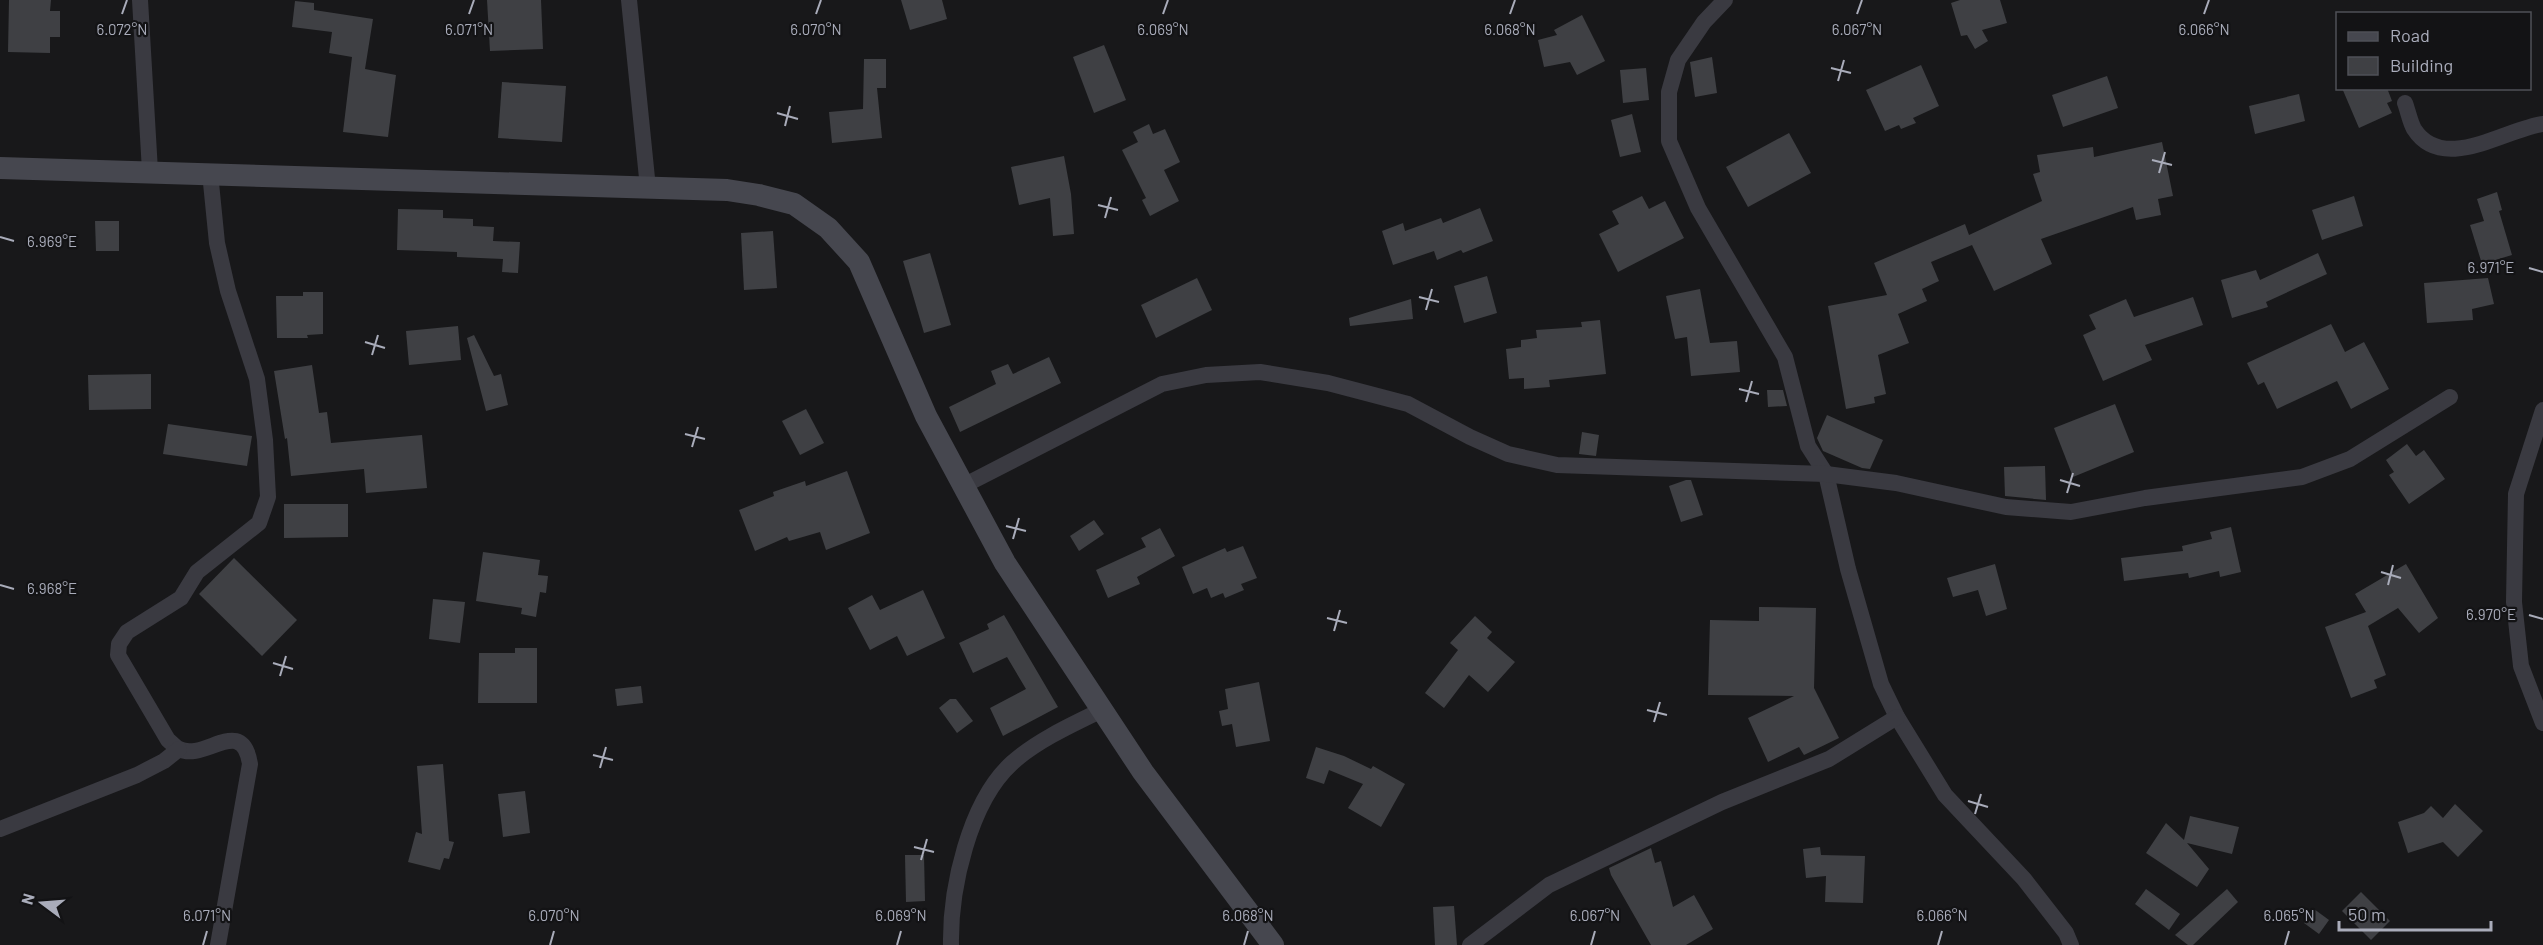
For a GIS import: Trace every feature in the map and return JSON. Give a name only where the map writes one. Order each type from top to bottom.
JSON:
[{"type":"main road","points":[[0,168],[728,190],[794,204],[828,228],[859,262],[926,416],[1005,563],[1143,772],[1273,945]]},
{"type":"street","points":[[140,0],[150,171]]},
{"type":"street","points":[[629,0],[648,188]]},
{"type":"street","points":[[1725,0],[1704,22],[1678,60],[1669,92],[1669,141],[1698,208],[1785,357],[1808,446],[1826,474],[1848,569],[1881,684],[1897,717],[1946,795],[2024,879],[2066,933],[2072,945]]},
{"type":"street","points":[[2405,103],[2414,130],[2434,147],[2457,149],[2482,144],[2525,128],[2543,124]]},
{"type":"street","points":[[210,173],[218,243],[228,291],[257,379],[265,440],[268,497],[258,522],[197,572],[182,598],[127,632],[119,644],[118,655],[168,740],[179,749],[197,751],[226,739],[239,742],[248,751],[250,764],[218,945]]},
{"type":"street","points":[[963,486],[1162,384],[1206,375],[1260,372],[1328,383],[1408,404],[1508,454],[1557,465],[1826,474],[1896,483],[2006,507],[2071,512],[2145,498],[2302,477],[2350,459],[2450,397]]},
{"type":"street","points":[[2543,410],[2516,494],[2514,602],[2521,666],[2543,723]]},
{"type":"street","points":[[951,945],[951,910],[958,874],[984,798],[1012,763],[1060,731],[1102,710]]},
{"type":"street","points":[[1470,945],[1549,885],[1722,802],[1828,759],[1897,717]]},
{"type":"street","points":[[0,829],[137,775],[164,761],[179,749]]},
{"type":"building","points":[[9,0],[51,0],[50,11],[60,11],[60,37],[50,37],[50,53],[8,52]]},
{"type":"building","points":[[487,0],[541,0],[543,49],[490,51]]},
{"type":"building","points":[[901,0],[942,0],[947,19],[910,30]]},
{"type":"building","points":[[1960,0],[2000,0],[2007,23],[1982,30],[1988,41],[1975,49],[1967,35],[1961,36],[1951,3]]},
{"type":"building","points":[[295,1],[314,3],[314,10],[373,19],[365,69],[396,75],[388,137],[343,132],[352,57],[329,53],[332,32],[292,27]]},
{"type":"building","points":[[1582,15],[1605,61],[1577,75],[1570,62],[1544,67],[1538,40],[1557,35],[1554,30]]},
{"type":"building","points":[[1104,45],[1126,100],[1094,113],[1073,57]]},
{"type":"building","points":[[1712,57],[1717,93],[1695,97],[1690,62]]},
{"type":"building","points":[[864,59],[886,59],[886,88],[877,88],[882,138],[832,143],[829,112],[863,109]]},
{"type":"building","points":[[1921,65],[1939,106],[1913,118],[1916,123],[1901,129],[1899,125],[1885,131],[1866,90]]},
{"type":"building","points":[[1646,68],[1649,100],[1623,103],[1620,70]]},
{"type":"building","points":[[2107,76],[2118,108],[2063,127],[2052,95]]},
{"type":"building","points":[[502,82],[566,86],[562,142],[498,138]]},
{"type":"building","points":[[2343,90],[2388,90],[2392,101],[2387,103],[2392,113],[2359,128]]},
{"type":"building","points":[[2299,94],[2305,121],[2255,134],[2249,106]]},
{"type":"building","points":[[1632,114],[1641,152],[1620,157],[1611,120]]},
{"type":"building","points":[[1149,124],[1153,134],[1165,129],[1180,162],[1164,170],[1179,201],[1150,216],[1142,200],[1146,198],[1122,150],[1138,142],[1133,132]]},
{"type":"building","points":[[1789,133],[1811,173],[1748,207],[1726,167]]},
{"type":"building","points":[[2162,142],[2173,196],[2158,199],[2161,215],[2136,220],[2133,207],[2041,239],[2052,264],[1994,291],[1972,245],[1931,262],[1939,281],[1922,289],[1927,301],[1898,314],[1909,343],[1878,355],[1886,394],[1874,397],[1875,403],[1846,409],[1828,306],[1887,295],[1874,263],[1965,224],[1969,235],[2042,201],[2033,174],[2040,172],[2037,155],[2093,147],[2094,157]]},
{"type":"building","points":[[1064,156],[1071,194],[1074,234],[1053,236],[1050,198],[1019,205],[1011,167]]},
{"type":"building","points":[[2497,192],[2502,210],[2499,211],[2512,255],[2482,264],[2470,225],[2484,221],[2477,199]]},
{"type":"building","points":[[1642,196],[1649,209],[1665,201],[1684,238],[1618,272],[1599,234],[1619,224],[1612,211]]},
{"type":"building","points":[[2354,196],[2363,226],[2322,240],[2312,210]]},
{"type":"building","points":[[1480,208],[1493,241],[1437,260],[1434,251],[1393,265],[1382,231],[1403,223],[1405,231],[1441,218],[1443,223]]},
{"type":"building","points":[[398,209],[443,210],[443,218],[473,219],[473,226],[494,227],[493,241],[520,242],[518,273],[502,272],[503,259],[457,257],[457,252],[397,250]]},
{"type":"building","points":[[95,221],[119,221],[119,251],[96,251]]},
{"type":"building","points":[[773,231],[777,288],[744,290],[741,233]]},
{"type":"building","points":[[930,253],[951,325],[924,333],[903,261]]},
{"type":"building","points":[[2318,253],[2327,274],[2266,302],[2268,307],[2232,318],[2221,280],[2256,270],[2260,280]]},
{"type":"building","points":[[1487,276],[1497,313],[1464,323],[1454,286]]},
{"type":"building","points":[[1197,278],[1212,310],[1156,338],[1141,305]]},
{"type":"building","points":[[2488,278],[2494,304],[2472,309],[2473,320],[2427,323],[2424,283]]},
{"type":"building","points":[[1700,289],[1710,343],[1737,341],[1740,372],[1691,376],[1687,337],[1675,339],[1666,296]]},
{"type":"building","points":[[303,292],[323,292],[323,334],[307,335],[308,338],[277,338],[276,296],[303,296]]},
{"type":"building","points":[[2193,297],[2203,325],[2145,345],[2152,360],[2103,381],[2083,335],[2096,329],[2089,315],[2126,299],[2134,317]]},
{"type":"building","points":[[1411,299],[1413,319],[1350,326],[1349,318]]},
{"type":"building","points":[[1600,320],[1606,374],[1549,380],[1550,387],[1524,389],[1524,378],[1509,379],[1506,349],[1521,347],[1521,340],[1537,338],[1536,330],[1582,327],[1581,322]]},
{"type":"building","points":[[2331,324],[2345,352],[2364,342],[2389,389],[2351,409],[2337,381],[2277,409],[2264,382],[2258,385],[2247,363]]},
{"type":"building","points":[[458,326],[461,360],[409,365],[406,331]]},
{"type":"building","points":[[474,335],[494,376],[501,374],[508,405],[486,411],[467,338]]},
{"type":"building","points":[[1049,357],[1061,383],[960,432],[949,407],[996,384],[991,371],[1008,364],[1013,374]]},
{"type":"building","points":[[312,365],[319,413],[327,412],[331,443],[422,435],[427,488],[366,493],[364,469],[291,476],[287,438],[285,439],[274,371]]},
{"type":"building","points":[[151,374],[151,409],[89,410],[88,375]]},
{"type":"building","points":[[1767,390],[1783,390],[1787,406],[1768,407]]},
{"type":"building","points":[[2115,404],[2134,452],[2073,477],[2054,428]]},
{"type":"building","points":[[806,409],[824,443],[800,455],[782,421]]},
{"type":"building","points":[[1827,415],[1883,440],[1870,469],[1862,468],[1823,451],[1817,438]]},
{"type":"building","points":[[168,424],[252,436],[247,466],[163,454]]},
{"type":"building","points":[[1582,432],[1599,435],[1596,456],[1579,454]]},
{"type":"building","points":[[2407,444],[2416,456],[2424,450],[2445,479],[2409,504],[2389,475],[2394,472],[2386,460]]},
{"type":"building","points":[[2045,466],[2046,500],[2005,496],[2004,467]]},
{"type":"building","points":[[847,471],[870,533],[826,550],[820,532],[789,541],[787,537],[755,551],[739,510],[774,496],[773,492],[805,481],[806,486]]},
{"type":"building","points":[[1691,480],[1703,515],[1681,522],[1669,486]]},
{"type":"building","points":[[284,504],[348,504],[348,537],[284,538]]},
{"type":"building","points":[[1094,520],[1104,534],[1079,551],[1070,536]]},
{"type":"building","points":[[2231,527],[2241,572],[2220,577],[2219,571],[2189,578],[2188,573],[2124,581],[2121,558],[2183,551],[2182,546],[2212,539],[2210,532]]},
{"type":"building","points":[[1160,528],[1175,556],[1137,577],[1140,584],[1108,598],[1096,570],[1146,547],[1141,538]]},
{"type":"building","points":[[1243,546],[1257,578],[1241,584],[1244,590],[1225,598],[1223,593],[1211,598],[1207,588],[1193,594],[1182,567],[1225,548],[1227,552]]},
{"type":"building","points":[[483,552],[540,560],[538,575],[548,576],[546,593],[540,592],[536,617],[521,614],[522,608],[476,601]]},
{"type":"building","points":[[234,558],[297,620],[262,656],[199,594]]},
{"type":"building","points":[[1995,564],[2007,609],[1986,616],[1978,590],[1953,597],[1947,578]]},
{"type":"building","points":[[2406,564],[2438,618],[2419,633],[2398,608],[2368,626],[2386,675],[2374,680],[2377,688],[2351,698],[2325,627],[2366,612],[2355,594]]},
{"type":"building","points":[[923,590],[945,638],[907,656],[897,636],[870,650],[848,608],[872,595],[880,610]]},
{"type":"building","points":[[433,599],[465,602],[460,643],[429,639]]},
{"type":"building","points":[[1759,607],[1816,608],[1814,688],[1839,738],[1804,755],[1799,747],[1768,762],[1748,718],[1794,696],[1708,695],[1710,620],[1759,621]]},
{"type":"building","points":[[1004,615],[1058,707],[1003,736],[990,708],[1026,689],[1007,657],[973,673],[959,643],[989,629],[987,624]]},
{"type":"building","points":[[1475,616],[1492,632],[1487,638],[1515,662],[1488,692],[1469,675],[1444,708],[1425,693],[1458,650],[1450,643]]},
{"type":"building","points":[[515,648],[537,648],[537,703],[478,703],[479,653],[515,653]]},
{"type":"building","points":[[1259,682],[1270,741],[1236,747],[1232,724],[1222,726],[1219,711],[1228,709],[1225,689]]},
{"type":"building","points":[[641,686],[643,703],[617,706],[615,689]]},
{"type":"building","points":[[950,699],[956,699],[973,721],[957,733],[939,708]]},
{"type":"building","points":[[1316,747],[1344,756],[1371,769],[1373,766],[1405,784],[1381,827],[1348,808],[1363,784],[1329,770],[1324,784],[1306,778]]},
{"type":"building","points":[[443,764],[449,841],[454,842],[449,859],[444,858],[440,870],[408,862],[416,832],[422,834],[417,766]]},
{"type":"building","points":[[525,791],[530,833],[503,837],[498,794]]},
{"type":"building","points":[[2455,804],[2483,831],[2458,857],[2443,842],[2408,853],[2398,822],[2424,813],[2431,806],[2443,818]]},
{"type":"building","points":[[2190,816],[2239,827],[2232,854],[2187,843],[2209,869],[2197,887],[2146,853],[2166,823],[2184,840]]},
{"type":"building","points":[[1820,847],[1821,855],[1865,856],[1863,903],[1825,902],[1826,876],[1806,878],[1803,849]]},
{"type":"building","points":[[1651,848],[1655,863],[1661,861],[1673,907],[1694,895],[1713,929],[1686,945],[1651,945],[1611,875],[1609,868]]},
{"type":"building","points":[[905,855],[924,855],[925,901],[906,902]]},
{"type":"building","points":[[2146,889],[2180,914],[2169,930],[2135,904]]},
{"type":"building","points":[[2227,889],[2238,902],[2193,945],[2188,945],[2175,935]]},
{"type":"building","points":[[2361,892],[2390,921],[2371,940],[2342,911]]},
{"type":"building","points":[[1454,906],[1457,945],[1435,945],[1433,907]]},
{"type":"building","points":[[2314,909],[2329,920],[2319,934],[2304,923]]}]
